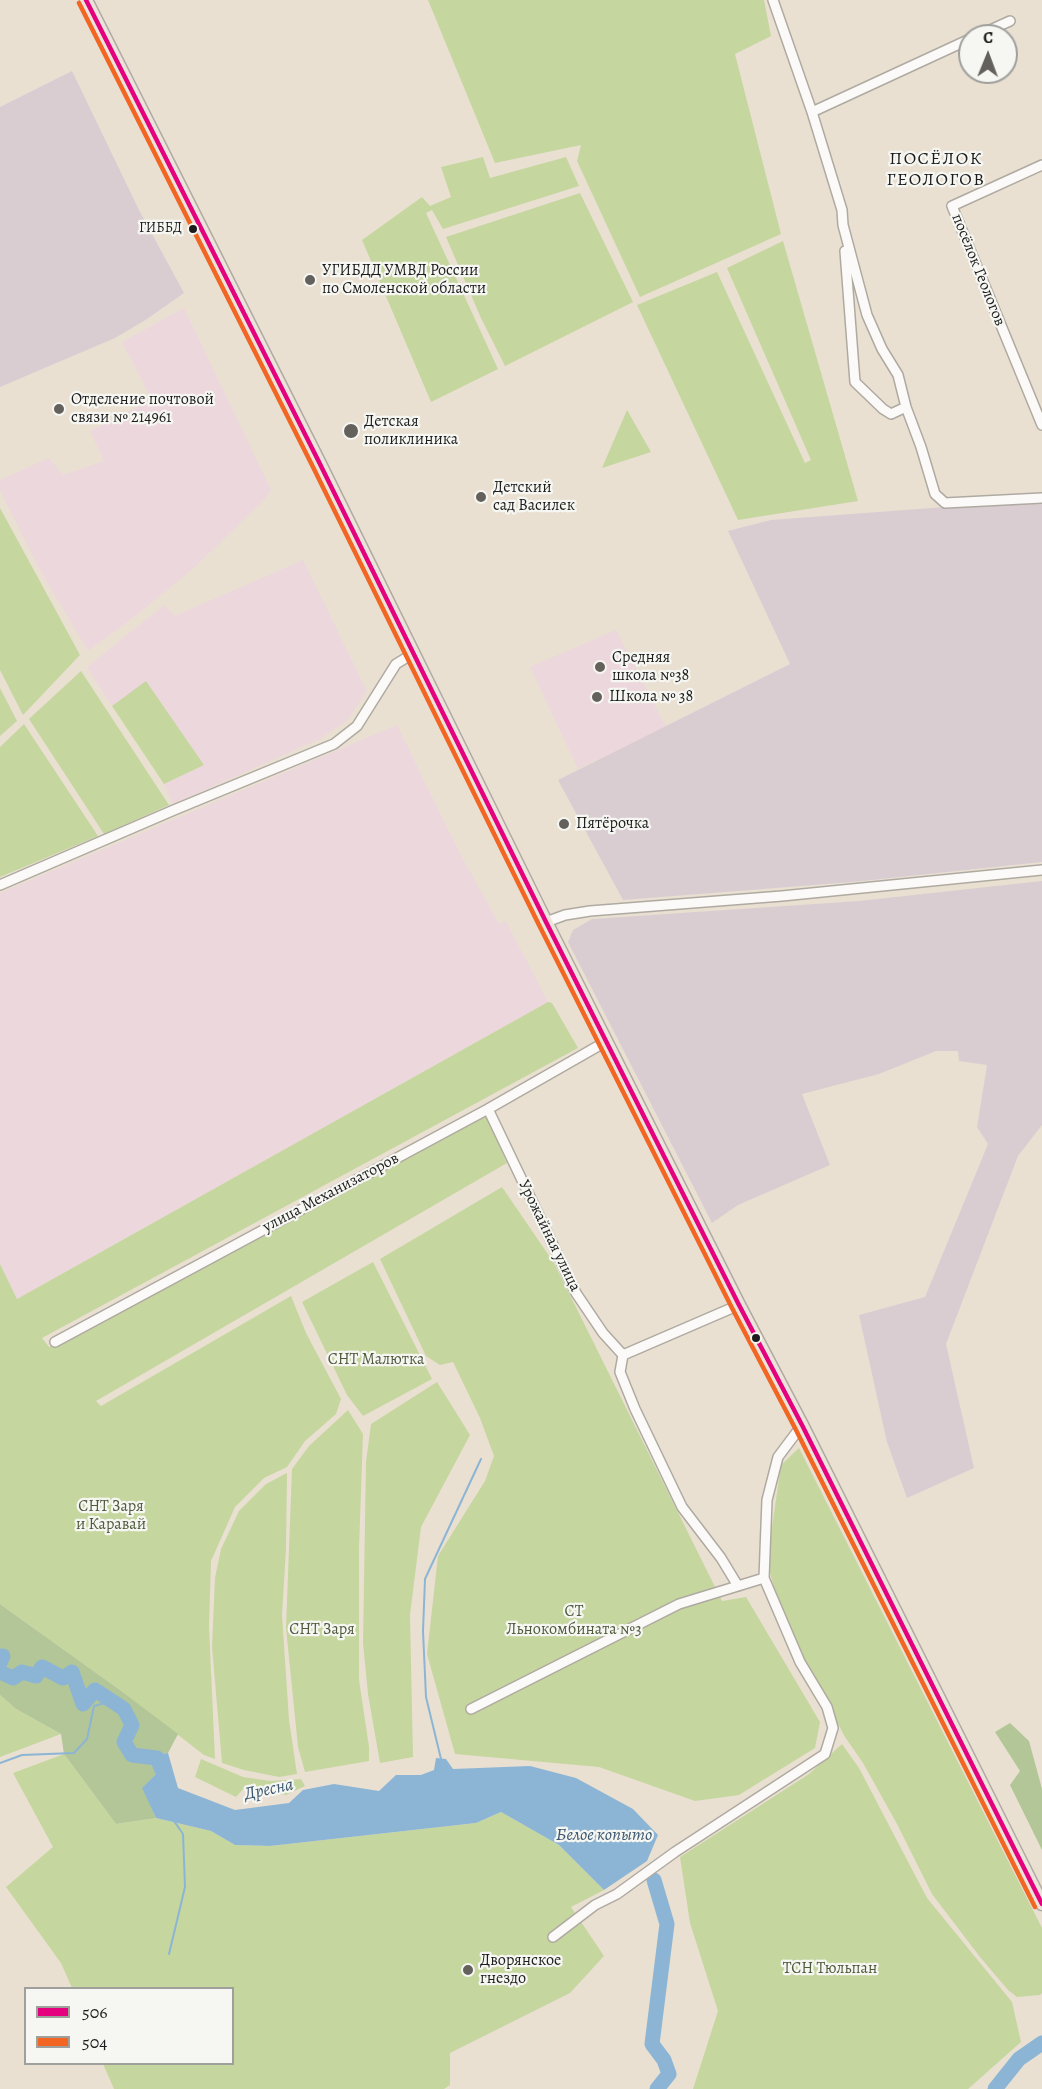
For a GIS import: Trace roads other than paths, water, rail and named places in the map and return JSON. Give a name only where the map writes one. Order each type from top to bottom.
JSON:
[{"type":"main road","points":[[86,0],[414,653],[546,922],[1042,1904]]},
{"type":"street","points":[[773,0],[812,112],[842,210],[855,382],[891,414],[906,407]]},
{"type":"street","points":[[1003,24],[1010,21]]},
{"type":"street","points":[[812,112],[958,45]]},
{"type":"street","name":"посёлок Геологов","points":[[1042,165],[952,206],[1042,425]]},
{"type":"street","points":[[843,225],[867,315],[882,349],[898,375],[906,407],[935,494],[945,503],[1042,498]]},
{"type":"street","points":[[0,885],[334,744],[357,726],[396,664],[414,653]]},
{"type":"street","points":[[546,922],[566,915],[590,911],[854,890],[1042,870]]},
{"type":"street","name":"улица Механизаторов","points":[[55,1342],[488,1109],[607,1041]]},
{"type":"street","name":"Урожайная улица","points":[[488,1109],[576,1293],[603,1333],[623,1355]]},
{"type":"street","points":[[738,1586],[721,1558],[682,1507],[620,1372],[623,1355],[739,1305]]},
{"type":"street","points":[[553,1936],[595,1905],[617,1894],[675,1852],[825,1754],[833,1728],[827,1707],[800,1662],[764,1578],[767,1500],[778,1457],[802,1425]]},
{"type":"street","points":[[471,1709],[679,1604],[764,1578]]},
{"type":"water","name":"Белое копыто","points":[[168,1753],[178,1788],[235,1810],[289,1803],[303,1790],[334,1784],[379,1791],[396,1775],[421,1775],[434,1770],[436,1758],[446,1759],[453,1769],[530,1766],[576,1778],[633,1809],[658,1835],[647,1861],[604,1890],[559,1845],[501,1812],[476,1823],[270,1846],[235,1845],[211,1831],[156,1818],[142,1788],[157,1773],[151,1755]]},
{"type":"waterway","points":[[441,1759],[426,1697],[423,1631],[425,1579],[481,1459]]},
{"type":"waterway","name":"Дресна","points":[[0,1656],[3,1656],[0,1663]]},
{"type":"waterway","name":"Дресна","points":[[0,1672],[13,1678],[22,1672],[36,1676],[42,1667],[63,1678],[72,1672],[83,1704],[95,1690],[124,1709],[132,1725],[124,1742],[132,1755],[157,1758],[162,1770]]},
{"type":"waterway","points":[[0,1763],[22,1755],[74,1753],[87,1739],[94,1706],[112,1701]]},
{"type":"waterway","points":[[169,1954],[185,1887],[183,1834],[174,1821]]},
{"type":"waterway","name":"Дресна","points":[[654,1880],[667,1924],[652,2044],[664,2060],[669,2074],[657,2089]]},
{"type":"waterway","name":"Дресна","points":[[995,2089],[1019,2059],[1042,2043]]},
{"type":"place","name":"ГИББД","points":[[193,229]]},
{"type":"place","name":"УГИБДД УМВД России по Смоленской области","points":[[310,280]]},
{"type":"place","name":"Отделение почтовой связи № 214961","points":[[59,409]]},
{"type":"place","name":"Детская поликлиника","points":[[351,431]]},
{"type":"place","name":"Детский сад Василек","points":[[481,497]]},
{"type":"place","name":"Средняя школа №38","points":[[600,667]]},
{"type":"place","name":"Школа № 38","points":[[597,697]]},
{"type":"place","name":"Пятёрочка","points":[[564,824]]},
{"type":"place","name":"Дворянское гнездо","points":[[468,1970]]},
{"type":"district","name":"ПОСЁЛОК ГЕОЛОГОВ","points":[[936,170]]},
{"type":"park label","name":"СНТ Малютка","points":[[376,1360]]},
{"type":"park label","name":"СНТ Заря и Каравай","points":[[111,1516]]},
{"type":"park label","name":"СТ Льнокомбината №3","points":[[574,1621]]},
{"type":"park label","name":"СНТ Заря","points":[[322,1630]]},
{"type":"park label","name":"ТСН Тюльпан","points":[[830,1969]]}]
